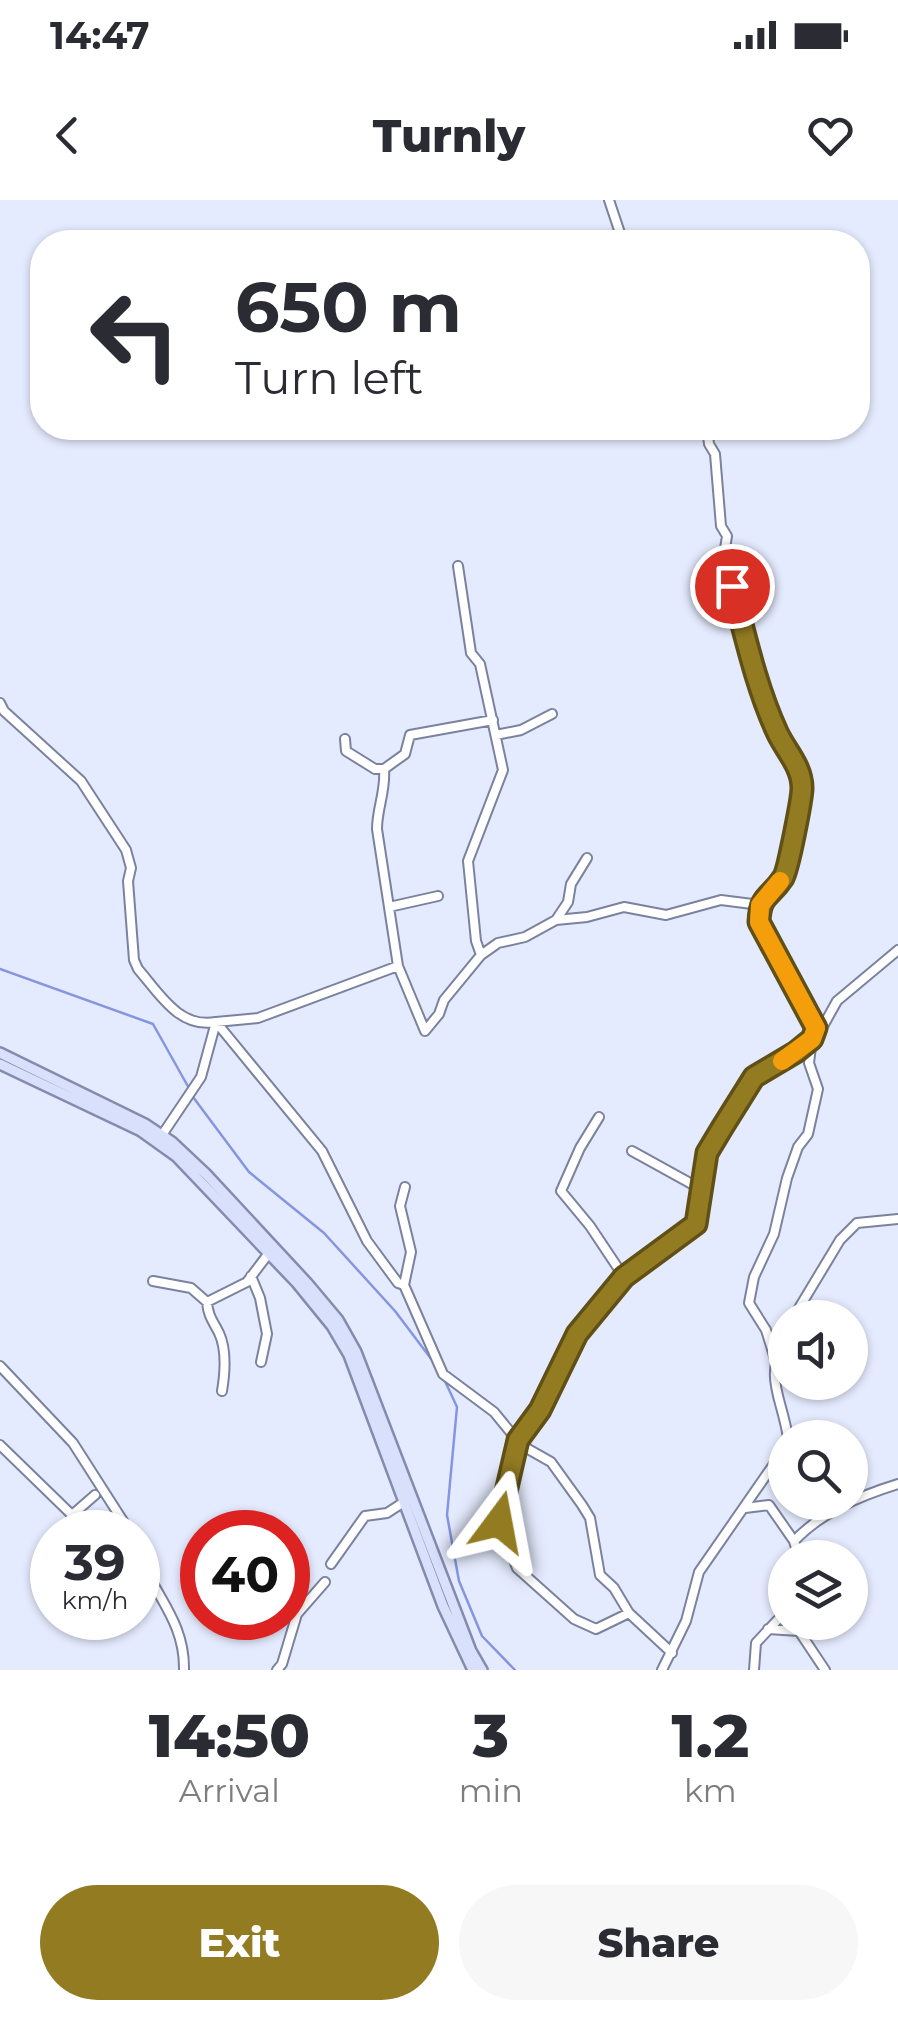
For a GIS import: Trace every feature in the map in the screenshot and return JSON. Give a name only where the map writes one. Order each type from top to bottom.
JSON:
[{"type":"main road","points":[[0,1054],[162,1135],[206,1174],[338,1320],[356,1352],[471,1651],[482,1670]]},
{"type":"main road","points":[[0,1064],[141,1131],[176,1156],[332,1326],[349,1355],[443,1606],[472,1670]]},
{"type":"street","points":[[608,200],[619,230]]},
{"type":"street","points":[[709,440],[715,454],[721,526],[727,536],[722,568],[732,586],[750,660],[777,733],[796,763],[802,787],[789,865],[783,879],[760,905],[759,922],[816,1028],[809,1063],[818,1089],[808,1134],[798,1148],[774,1234],[754,1278],[749,1304],[768,1336]]},
{"type":"street","points":[[458,566],[472,653],[480,664],[503,770],[468,861],[476,941],[482,955]]},
{"type":"street","points":[[0,703],[4,711],[81,780],[126,850],[131,868],[128,881],[134,960],[180,1018],[206,1024],[258,1018],[398,966]]},
{"type":"street","points":[[496,735],[521,730],[552,714]]},
{"type":"street","points":[[345,739],[346,751],[375,769],[384,769],[405,754],[410,736],[494,720]]},
{"type":"street","points":[[384,769],[386,789],[377,814],[378,829],[398,966],[425,1031],[439,1014],[444,1000],[482,955],[498,943],[525,937],[556,920],[624,907],[666,915],[721,900],[760,905]]},
{"type":"street","points":[[556,920],[587,858]]},
{"type":"street","points":[[390,908],[438,896]]},
{"type":"street","points":[[630,1612],[596,1628],[574,1619],[517,1568],[499,1522],[518,1440],[540,1410],[577,1334],[624,1277],[696,1224],[707,1153],[754,1077],[812,1039],[836,1001],[898,950]]},
{"type":"street","points":[[162,1135],[201,1077],[216,1022]]},
{"type":"street","points":[[216,1022],[322,1151],[367,1241],[398,1283],[404,1285]]},
{"type":"street","points":[[598,1116],[561,1192],[590,1226],[624,1277]]},
{"type":"street","points":[[632,1151],[699,1188]]},
{"type":"street","points":[[404,1188],[400,1206],[411,1252],[404,1285],[443,1374],[494,1412],[518,1440],[551,1462],[590,1518],[600,1575],[672,1654]]},
{"type":"street","points":[[804,1300],[840,1240],[858,1223],[898,1220]]},
{"type":"street","points":[[207,1302],[239,1288],[269,1253]]},
{"type":"street","points":[[250,1276],[260,1298],[267,1334],[260,1362]]},
{"type":"street","points":[[153,1281],[192,1288],[207,1302],[209,1318],[221,1340],[226,1370],[222,1391]]},
{"type":"street","points":[[0,1366],[73,1443],[116,1510]]},
{"type":"street","points":[[0,1446],[72,1515],[95,1495]]},
{"type":"street","points":[[662,1670],[686,1622],[699,1572],[768,1474]]},
{"type":"street","points":[[745,1508],[769,1505],[794,1540],[815,1520],[898,1484]]},
{"type":"street","points":[[331,1564],[365,1516],[387,1513],[404,1502]]},
{"type":"street","points":[[310,1599],[325,1582]]},
{"type":"street","points":[[160,1599],[176,1619],[184,1670]]},
{"type":"street","points":[[754,1670],[756,1642],[768,1629]]},
{"type":"street","points":[[276,1670],[282,1664],[289,1640]]},
{"type":"street","points":[[805,1640],[825,1670]]},
{"type":"waterway","points":[[0,969],[153,1024],[190,1090]]},
{"type":"waterway","points":[[193,1097],[249,1172],[324,1233],[395,1311],[435,1364]]},
{"type":"waterway","points":[[444,1379],[457,1407],[447,1515],[459,1581],[482,1636],[515,1670]]},
{"type":"slow traffic","points":[[780,881],[760,905],[759,922],[816,1028],[812,1039],[782,1061]]},
{"type":"route","points":[[499,1522],[518,1440],[540,1410],[577,1334],[624,1277],[696,1224],[707,1153],[722,1128],[754,1077],[796,1052],[812,1039],[816,1028],[759,922],[760,905],[783,879],[789,865],[802,787],[796,763],[777,733],[750,660],[732,586]]}]
